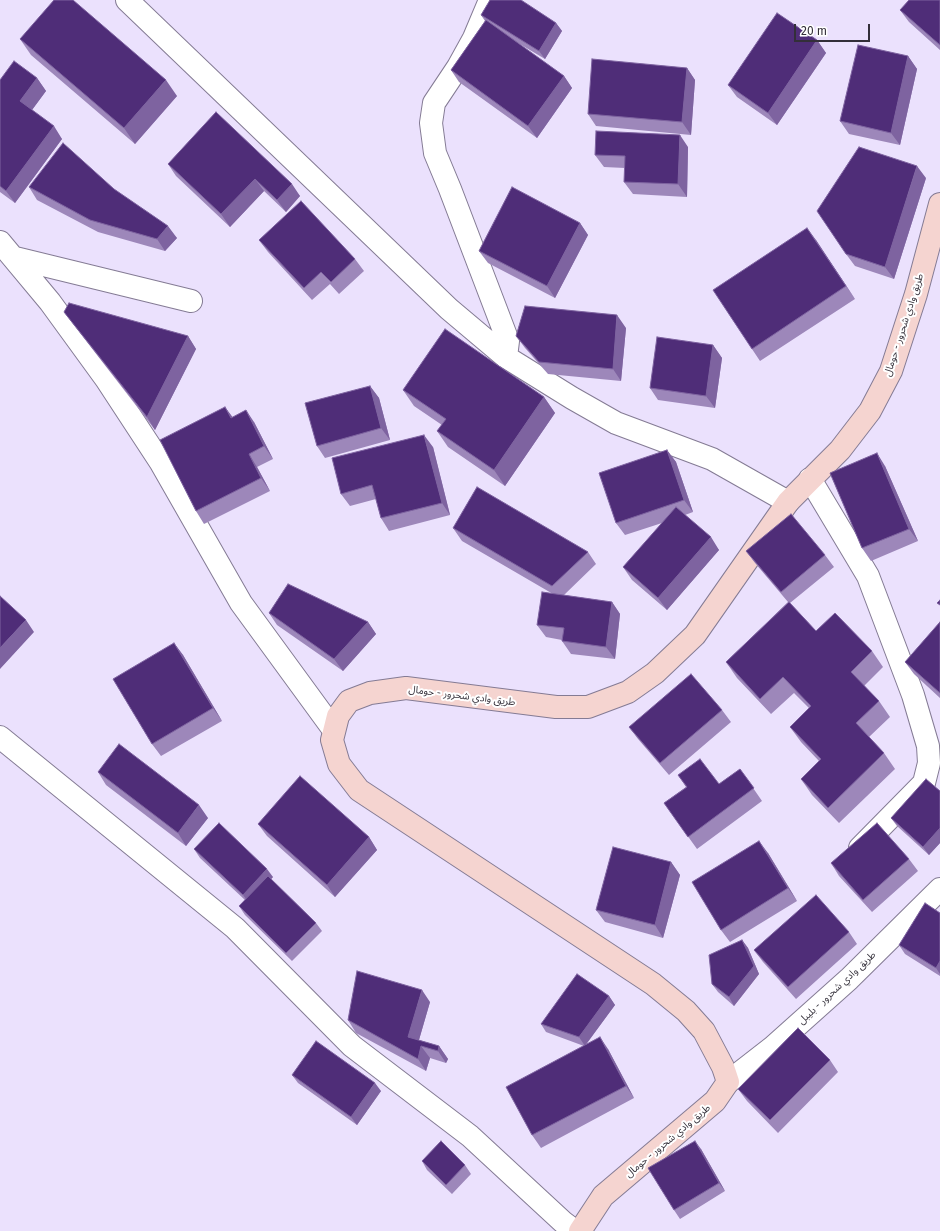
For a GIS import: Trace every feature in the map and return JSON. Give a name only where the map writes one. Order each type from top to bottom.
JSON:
[{"type":"main road","name":"طريق وادي شحرور - حومال","points":[[569,1229],[603,1196],[700,1116],[715,1101],[728,1082],[723,1067],[704,1031],[686,1010],[653,984],[359,790],[339,764],[332,740],[333,730],[338,716],[349,701],[370,693],[406,688],[556,707],[588,707],[628,692],[655,673],[695,635],[788,502],[840,450],[870,411],[891,372],[934,244],[940,204]]},
{"type":"street","points":[[127,0],[449,309],[506,357],[572,398],[616,423],[712,459],[788,502]]},
{"type":"street","points":[[490,0],[471,44],[458,67],[434,103],[431,123],[435,154],[450,189],[508,341],[506,357]]},
{"type":"street","points":[[7,250],[191,301]]},
{"type":"street","points":[[7,250],[50,302],[106,379],[162,463],[209,550],[240,603],[333,730]]},
{"type":"street","points":[[810,479],[868,576],[913,695],[928,746],[928,763],[924,783],[847,861]]},
{"type":"street","points":[[0,737],[235,928],[352,1046],[470,1136],[569,1229]]},
{"type":"street","name":"طريق وادي شحرور - بليبل","points":[[728,1082],[773,1047],[849,979],[940,889]]},
{"type":"building","points":[[54,0],[73,0],[166,80],[124,128],[20,39]]},
{"type":"building","points":[[490,0],[521,0],[556,23],[539,51],[481,15]]},
{"type":"building","points":[[909,0],[940,0],[940,45],[900,10]]},
{"type":"building","points":[[777,13],[817,40],[768,113],[728,85]]},
{"type":"building","points":[[486,20],[564,76],[528,126],[451,70]]},
{"type":"building","points":[[858,45],[908,56],[891,133],[840,121]]},
{"type":"building","points":[[592,59],[687,68],[682,122],[588,114]]},
{"type":"building","points":[[14,61],[37,78],[20,101],[54,126],[6,191],[0,186],[0,80]]},
{"type":"building","points":[[216,112],[292,184],[277,200],[255,179],[221,214],[168,164]]},
{"type":"building","points":[[596,131],[680,135],[678,184],[624,182],[625,156],[595,155]]},
{"type":"building","points":[[63,143],[114,189],[168,226],[157,239],[90,220],[29,187]]},
{"type":"building","points":[[859,147],[917,166],[885,267],[846,254],[817,211]]},
{"type":"building","points":[[512,187],[580,223],[547,286],[479,251]]},
{"type":"building","points":[[301,201],[355,259],[331,282],[321,272],[304,288],[259,240]]},
{"type":"building","points":[[807,228],[846,286],[752,349],[713,290]]},
{"type":"building","points":[[69,303],[188,336],[147,417],[64,312]]},
{"type":"building","points":[[525,306],[617,315],[613,369],[539,362],[516,336]]},
{"type":"building","points":[[445,329],[544,397],[494,470],[437,431],[446,419],[403,390]]},
{"type":"building","points":[[657,337],[713,345],[706,396],[650,388]]},
{"type":"building","points":[[370,386],[381,428],[317,446],[305,403]]},
{"type":"building","points":[[225,407],[231,418],[246,410],[264,446],[249,454],[261,478],[196,511],[160,440]]},
{"type":"building","points":[[424,435],[442,503],[381,518],[372,485],[341,494],[332,458]]},
{"type":"building","points":[[667,450],[684,500],[616,523],[599,473]]},
{"type":"building","points":[[877,453],[909,529],[862,548],[830,473]]},
{"type":"building","points":[[477,487],[588,552],[552,586],[453,528]]},
{"type":"building","points":[[676,507],[711,537],[658,598],[623,567]]},
{"type":"building","points":[[791,514],[825,555],[781,592],[746,551]]},
{"type":"building","points":[[288,584],[368,622],[334,659],[269,613]]},
{"type":"building","points":[[542,592],[612,602],[606,647],[562,641],[564,628],[537,625]]},
{"type":"building","points":[[0,596],[26,620],[0,648]]},
{"type":"building","points":[[789,602],[816,631],[835,613],[872,651],[851,672],[879,701],[856,723],[884,753],[828,808],[801,779],[821,759],[790,727],[811,706],[783,677],[760,699],[726,662]]},
{"type":"building","points":[[940,622],[940,693],[905,662]]},
{"type":"building","points":[[174,643],[213,708],[152,744],[113,679]]},
{"type":"building","points":[[691,674],[722,710],[660,763],[629,727]]},
{"type":"building","points":[[119,744],[199,805],[178,833],[98,772]]},
{"type":"building","points":[[700,759],[719,784],[740,769],[754,788],[688,837],[664,803],[687,787],[678,775]]},
{"type":"building","points":[[300,776],[369,837],[327,885],[258,824]]},
{"type":"building","points":[[926,779],[940,791],[940,828],[923,847],[891,818]]},
{"type":"building","points":[[219,823],[267,869],[243,895],[194,849]]},
{"type":"building","points":[[877,823],[909,859],[863,900],[831,863]]},
{"type":"building","points":[[759,841],[788,888],[721,930],[692,882]]},
{"type":"building","points":[[613,847],[671,862],[655,925],[596,910]]},
{"type":"building","points":[[268,876],[316,923],[286,953],[239,906]]},
{"type":"building","points":[[816,895],[849,932],[788,987],[754,950]]},
{"type":"building","points":[[925,903],[940,913],[940,961],[936,968],[899,945]]},
{"type":"building","points":[[742,940],[754,966],[729,997],[712,984],[709,955]]},
{"type":"building","points":[[357,971],[422,990],[408,1037],[439,1046],[438,1051],[421,1046],[418,1059],[348,1020]]},
{"type":"building","points":[[577,974],[609,996],[579,1037],[541,1024]]},
{"type":"building","points":[[798,1028],[830,1060],[770,1120],[738,1089]]},
{"type":"building","points":[[600,1037],[626,1086],[532,1135],[506,1087]]},
{"type":"building","points":[[316,1041],[375,1083],[351,1117],[292,1075]]},
{"type":"building","points":[[441,1141],[465,1165],[446,1185],[422,1161]]},
{"type":"building","points":[[695,1141],[719,1183],[674,1210],[648,1168]]}]
